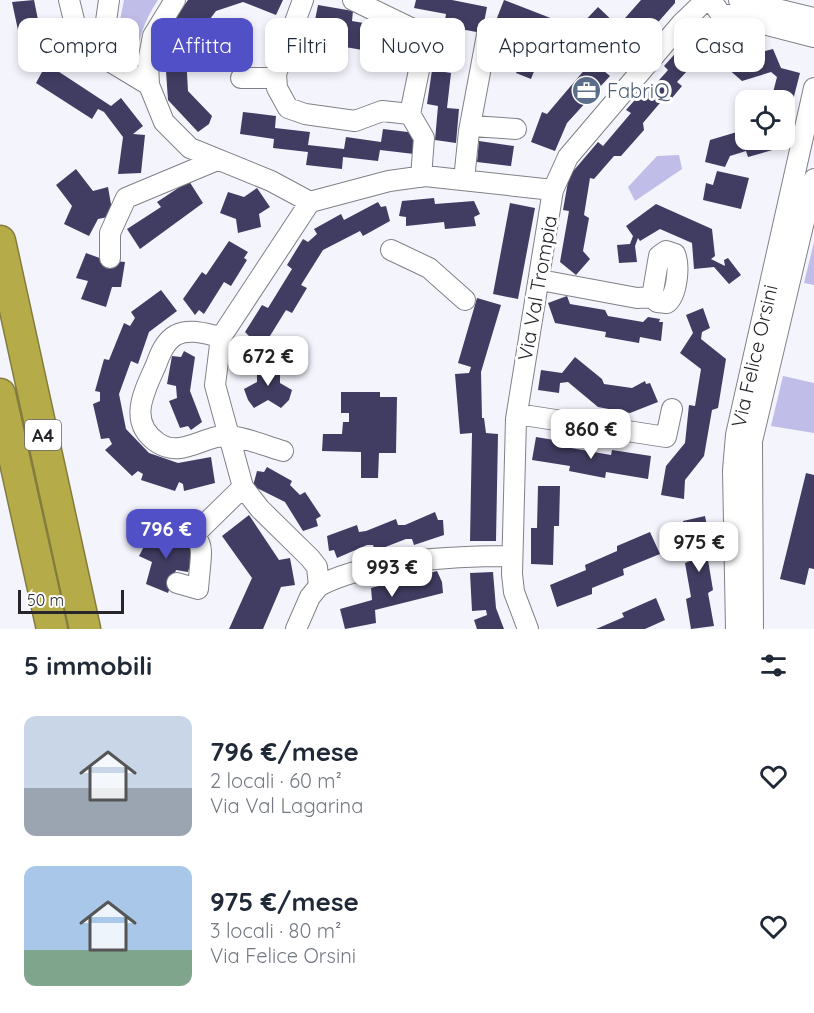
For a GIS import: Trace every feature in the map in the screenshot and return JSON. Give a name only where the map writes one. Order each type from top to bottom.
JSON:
[{"type":"highway","name":"A4","points":[[0,241],[85,629]]},
{"type":"highway","name":"A4","points":[[0,394],[52,629]]},
{"type":"street","points":[[69,0],[74,18]]},
{"type":"street","points":[[107,18],[110,0]]},
{"type":"street","points":[[175,0],[153,36],[148,62],[149,85],[164,122],[174,135],[190,148],[271,181],[310,202]]},
{"type":"street","points":[[303,0],[278,65],[276,78],[285,103],[298,113],[355,121],[382,111],[410,114]]},
{"type":"street","points":[[353,0],[417,31],[425,41],[410,114],[422,132],[425,143],[421,177]]},
{"type":"street","points":[[708,0],[720,13],[810,32],[804,11],[739,0]]},
{"type":"street","name":"Via Val Trompia","points":[[528,629],[513,592],[511,556],[516,419],[553,190],[568,157],[682,23],[708,0]]},
{"type":"street","points":[[127,72],[149,85]]},
{"type":"street","points":[[464,180],[481,72]]},
{"type":"street","points":[[241,78],[276,78]]},
{"type":"street","name":"Via Felice Orsini","points":[[736,629],[733,470],[736,435],[814,87]]},
{"type":"street","points":[[472,126],[516,129]]},
{"type":"street","points":[[110,258],[110,233],[126,198],[217,160]]},
{"type":"street","points":[[319,586],[317,567],[260,509],[243,488],[215,385],[221,337],[310,202],[389,181],[421,177],[553,190]]},
{"type":"street","name":"Via Felice Orsini","points":[[753,629],[752,441],[814,179]]},
{"type":"street","points":[[391,250],[429,268],[465,300]]},
{"type":"street","points":[[551,282],[637,298],[652,297]]},
{"type":"street","points":[[221,337],[197,332],[182,333],[172,337],[164,346],[141,397],[139,410],[141,423],[159,444],[171,447],[185,447],[228,435],[283,451]]},
{"type":"street","points":[[530,417],[666,437],[672,409]]},
{"type":"street","points":[[195,534],[243,488]]},
{"type":"street","points":[[159,521],[195,534],[202,545],[198,589],[177,583]]},
{"type":"street","points":[[296,629],[310,597],[319,586],[342,576],[428,558],[511,556]]},
{"type":"shaded area","points":[[124,0],[158,0],[148,17],[139,43],[139,18],[120,18]]},
{"type":"shaded area","points":[[679,155],[682,169],[635,201],[628,187],[657,156]]},
{"type":"shaded area","points":[[814,242],[814,285],[804,283]]},
{"type":"shaded area","points":[[783,376],[814,383],[814,433],[771,426]]},
{"type":"building","points":[[34,0],[38,18],[18,18],[18,30],[12,2]]},
{"type":"building","points":[[188,0],[283,0],[276,15],[243,2],[216,11],[211,18],[175,18]]},
{"type":"building","points":[[416,0],[452,0],[487,7],[485,18],[477,18],[477,32],[465,30],[465,18],[445,18],[446,14],[414,8]]},
{"type":"building","points":[[504,0],[550,18],[497,18]]},
{"type":"building","points":[[641,0],[675,0],[662,18],[625,18]]},
{"type":"building","points":[[318,5],[353,11],[352,21],[360,22],[360,50],[348,48],[348,18],[315,18]]},
{"type":"building","points":[[598,7],[610,18],[588,18]]},
{"type":"building","points":[[773,49],[781,68],[800,73],[795,92],[795,90],[774,90],[777,77],[771,72],[742,81],[732,72],[765,72],[765,51]]},
{"type":"building","points":[[674,55],[674,72],[686,72],[677,82],[682,86],[672,98],[665,97],[643,123],[644,130],[621,156],[614,156],[594,179],[590,178],[584,215],[589,218],[583,251],[590,259],[576,275],[560,262],[569,211],[563,210],[569,176],[598,142],[603,146],[631,113],[626,110],[649,84],[653,87],[668,70],[664,66]]},
{"type":"building","points":[[42,72],[59,72],[111,106],[121,98],[143,126],[133,134],[145,135],[141,173],[118,174],[123,137],[104,112],[98,109],[92,119],[36,83]]},
{"type":"building","points":[[166,72],[187,72],[188,91],[212,116],[209,124],[198,132],[168,100]]},
{"type":"building","points":[[432,72],[451,73],[447,108],[459,109],[456,143],[435,140],[438,106],[427,104]]},
{"type":"building","points":[[516,72],[534,72],[531,79]]},
{"type":"building","points":[[583,72],[605,72],[610,76],[567,123],[555,151],[531,142],[542,112],[547,114]]},
{"type":"building","points":[[243,112],[276,116],[275,128],[310,132],[308,145],[344,149],[346,137],[381,142],[383,129],[416,133],[414,154],[380,150],[378,161],[343,157],[342,169],[306,165],[308,152],[273,148],[274,139],[240,134]]},
{"type":"building","points":[[735,133],[735,150],[772,150],[748,157],[746,151],[730,156],[725,167],[705,162],[710,140]]},
{"type":"building","points":[[479,141],[514,146],[511,166],[477,162]]},
{"type":"building","points":[[76,169],[93,191],[108,187],[113,216],[98,219],[89,236],[64,224],[72,206],[56,185]]},
{"type":"building","points":[[717,171],[749,178],[741,209],[703,200],[706,183],[713,185]]},
{"type":"building","points":[[189,181],[203,203],[140,249],[127,229],[161,207],[157,202]]},
{"type":"building","points":[[257,188],[270,207],[259,214],[261,227],[238,233],[236,219],[220,213],[228,192],[244,197]]},
{"type":"building","points":[[434,198],[435,204],[474,201],[480,214],[474,217],[476,226],[445,229],[444,222],[406,226],[406,217],[399,216],[402,201]]},
{"type":"building","points":[[378,202],[381,207],[386,206],[390,221],[363,236],[360,231],[323,250],[301,285],[307,288],[292,313],[286,310],[265,344],[261,341],[257,344],[245,332],[262,305],[268,308],[292,269],[287,265],[303,239],[308,242],[317,234],[314,229],[341,214],[344,220]]},
{"type":"building","points":[[510,203],[535,208],[518,299],[493,294]]},
{"type":"building","points":[[656,204],[712,229],[715,256],[711,259],[725,266],[724,260],[728,258],[741,275],[729,284],[714,267],[694,269],[692,243],[660,229],[640,241],[638,238],[635,246],[637,262],[619,263],[617,245],[630,244],[633,236],[626,226]]},
{"type":"building","points":[[229,241],[248,252],[244,258],[247,260],[231,286],[224,282],[204,314],[199,310],[195,315],[183,299],[202,272],[206,275]]},
{"type":"building","points":[[86,253],[105,260],[125,262],[121,287],[112,287],[106,307],[81,299],[88,281],[76,278]]},
{"type":"building","points":[[161,290],[177,311],[149,332],[138,364],[131,361],[119,394],[126,429],[149,453],[178,463],[211,457],[215,483],[184,491],[183,484],[179,482],[175,491],[141,480],[143,474],[138,471],[132,476],[105,450],[112,444],[109,438],[101,439],[93,404],[100,401],[100,392],[95,391],[104,359],[109,360],[124,323],[130,326],[135,318],[131,312]]},
{"type":"building","points":[[567,296],[570,304],[605,310],[608,316],[643,322],[648,317],[660,319],[659,322],[663,322],[661,341],[640,337],[639,343],[605,337],[606,332],[555,323],[548,303]]},
{"type":"building","points":[[477,298],[501,305],[481,372],[482,418],[484,418],[486,433],[498,434],[496,541],[470,541],[472,433],[460,434],[455,374],[469,373],[471,367],[458,363]]},
{"type":"building","points":[[703,308],[710,328],[702,332],[701,339],[726,359],[718,408],[712,410],[704,456],[685,480],[684,499],[661,495],[666,466],[685,443],[689,405],[695,406],[701,369],[680,353],[693,333],[686,315]]},
{"type":"building","points":[[184,351],[195,357],[190,391],[202,422],[191,430],[188,426],[180,428],[169,401],[177,398],[176,386],[167,384],[172,356],[181,357]]},
{"type":"building","points":[[575,357],[602,379],[604,384],[632,388],[645,381],[646,384],[650,383],[658,402],[630,413],[598,407],[568,382],[560,383],[559,393],[538,390],[541,370],[562,373]]},
{"type":"building","points":[[271,363],[280,366],[280,383],[292,390],[289,400],[281,408],[268,400],[254,408],[244,389],[257,382],[257,366]]},
{"type":"building","points":[[341,392],[380,392],[380,397],[397,397],[396,453],[379,453],[378,478],[361,478],[361,452],[322,451],[323,434],[342,434],[343,422],[349,422],[349,413],[341,413]]},
{"type":"building","points":[[536,437],[572,443],[571,448],[611,455],[612,450],[651,456],[648,479],[606,472],[605,478],[569,471],[570,466],[532,460]]},
{"type":"building","points":[[267,467],[292,481],[290,485],[300,495],[305,492],[321,516],[316,519],[318,526],[303,531],[285,502],[253,486],[257,471],[264,472]]},
{"type":"building","points":[[806,473],[814,475],[814,569],[809,568],[805,585],[780,579]]},
{"type":"building","points":[[538,486],[560,486],[559,526],[554,526],[553,565],[531,564],[531,528],[537,528]]},
{"type":"building","points":[[435,512],[438,520],[443,520],[444,535],[414,545],[412,539],[406,539],[375,551],[373,545],[367,545],[337,558],[334,550],[329,551],[327,536],[357,525],[359,532],[366,531],[396,519],[398,525],[405,525]]},
{"type":"building","points":[[249,515],[279,560],[290,558],[295,585],[281,587],[263,629],[229,629],[252,578],[222,536]]},
{"type":"building","points":[[705,516],[712,552],[707,554],[713,590],[708,593],[714,626],[691,629],[686,599],[691,597],[685,563],[690,561],[683,521]]},
{"type":"building","points":[[152,531],[172,541],[196,543],[188,572],[176,570],[168,593],[146,584],[152,562],[139,556]]},
{"type":"building","points":[[650,532],[660,554],[623,569],[624,575],[592,588],[592,594],[557,607],[550,585],[586,570],[585,565],[617,551],[617,546]]},
{"type":"building","points":[[437,571],[442,582],[443,593],[375,610],[376,623],[345,629],[340,609],[372,600],[371,588]]},
{"type":"building","points":[[493,572],[496,608],[504,629],[477,629],[474,620],[487,615],[486,610],[472,611],[470,573]]},
{"type":"building","points":[[656,598],[665,620],[645,629],[596,629],[624,617],[622,613]]},
{"type":"place","name":"FabriQ","points":[[586,90]]}]
